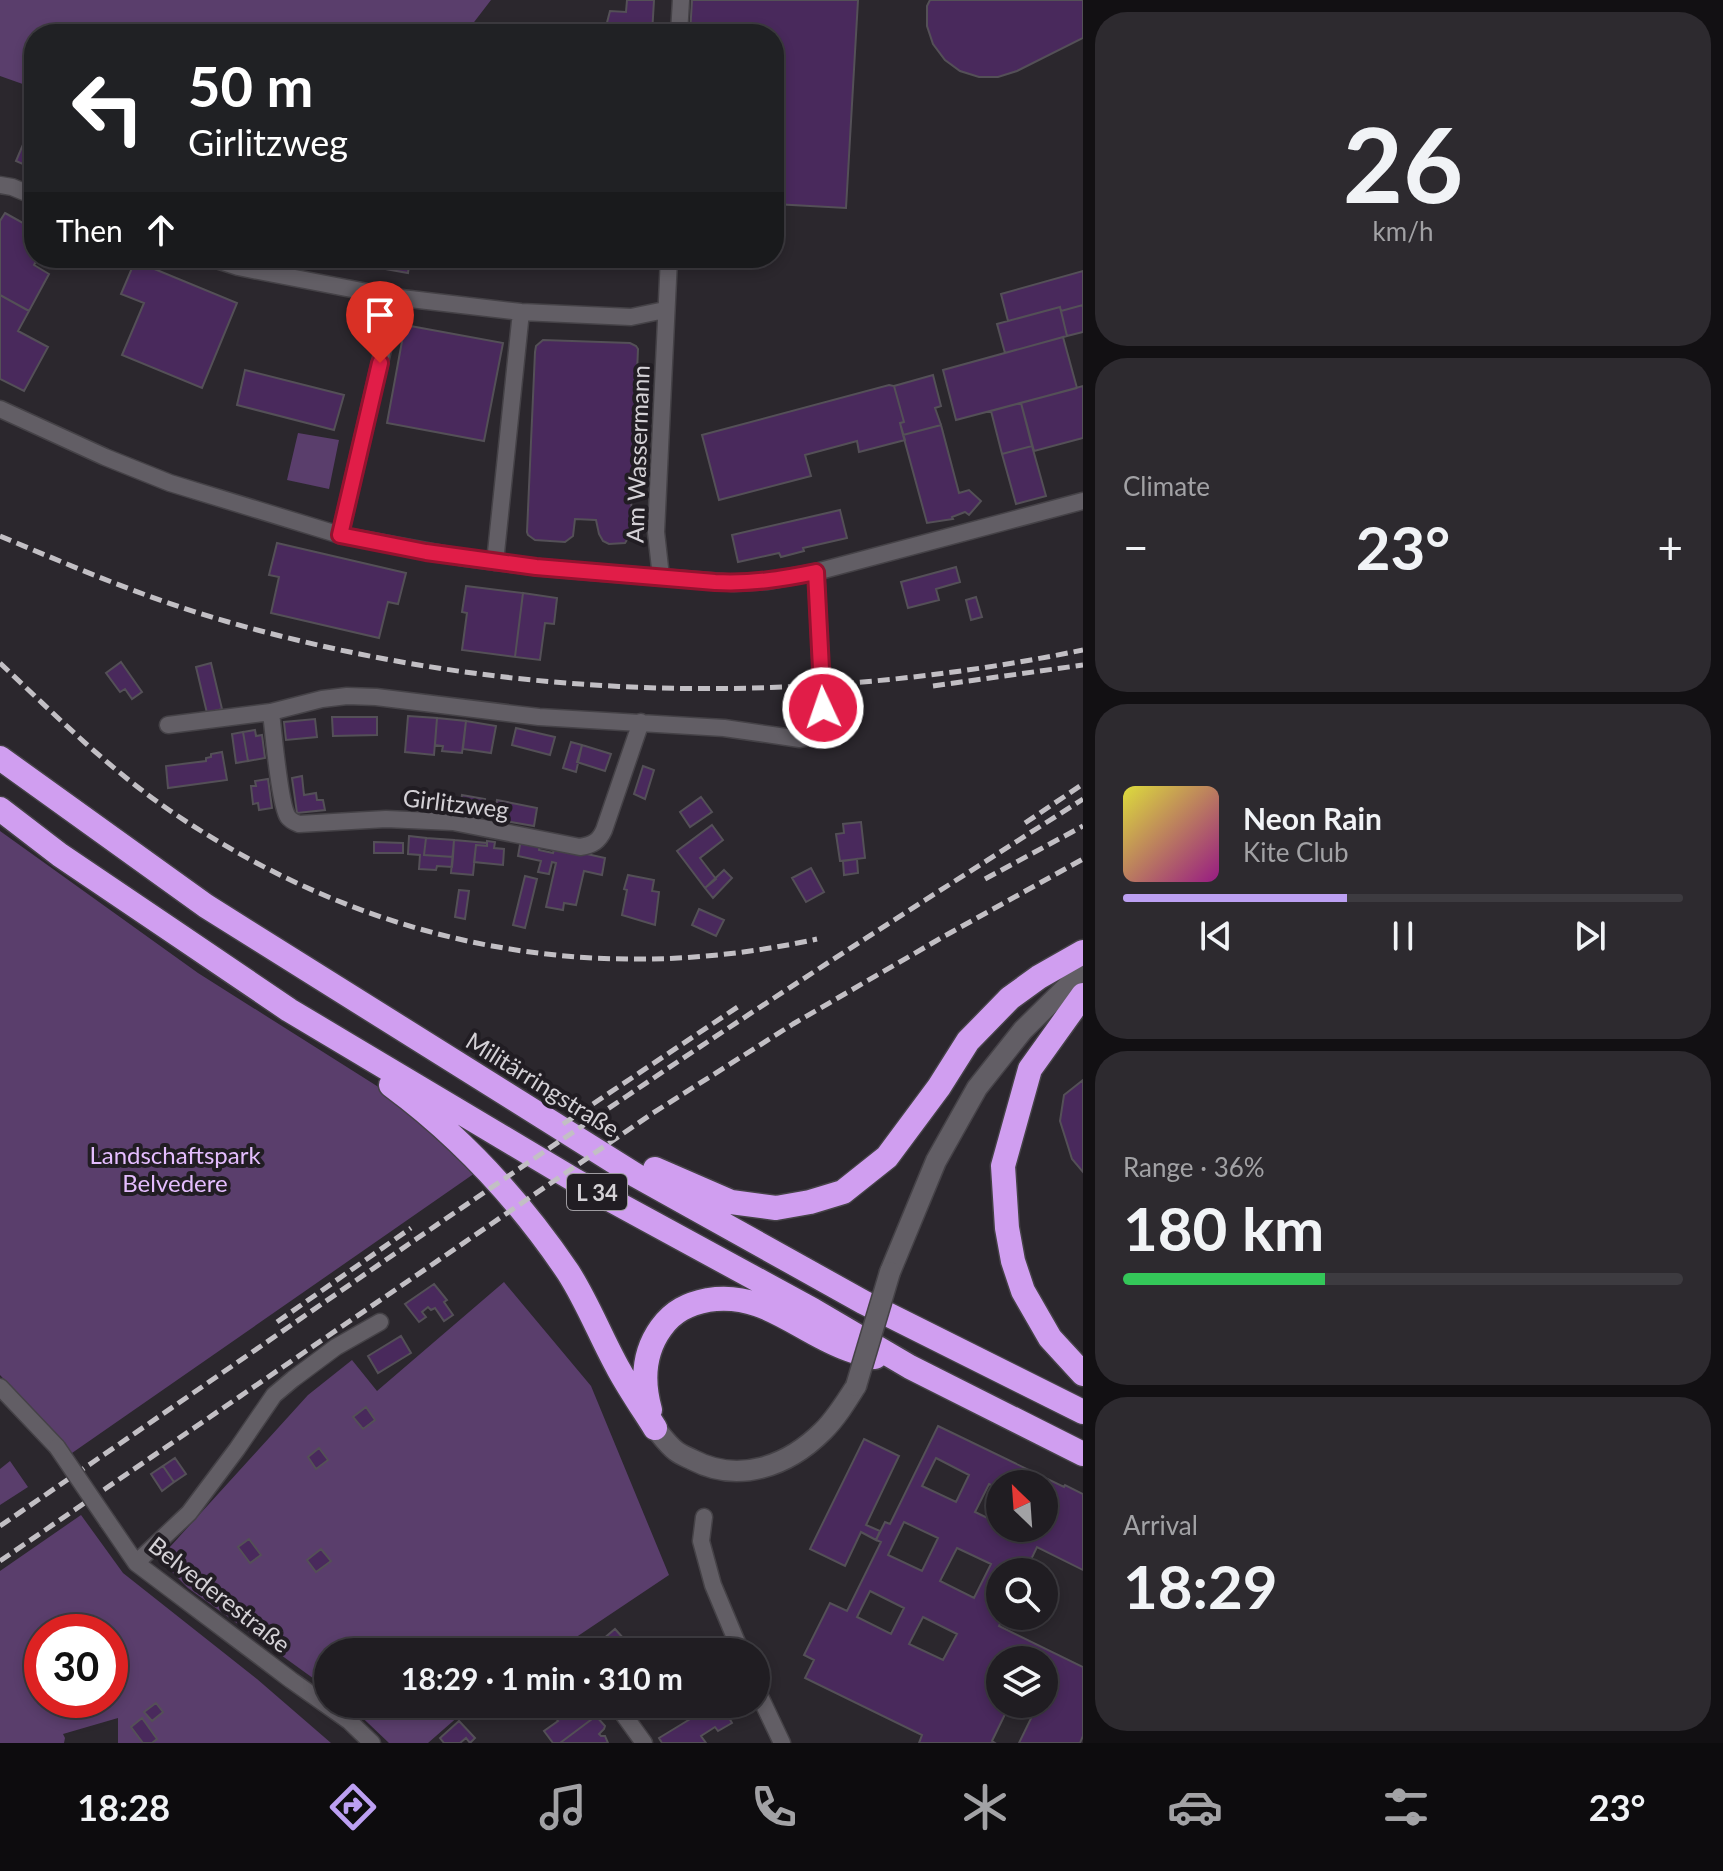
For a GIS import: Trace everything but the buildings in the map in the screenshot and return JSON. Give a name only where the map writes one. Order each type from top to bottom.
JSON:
[{"type":"highway","name":"Militärringstraße","points":[[0,758],[206,906],[637,1176],[863,1302],[1083,1412]]},
{"type":"highway","name":"L 34","points":[[0,809],[60,855],[289,1010],[404,1094],[470,1151],[522,1209],[569,1274],[619,1370],[655,1428]]},
{"type":"highway","name":"L 34","points":[[521,1102],[675,1179],[731,1202],[776,1208],[810,1202],[843,1192],[887,1157],[939,1087],[968,1041],[1010,998],[1083,952]]},
{"type":"highway","points":[[1083,995],[1030,1069],[1003,1166],[1007,1228],[1023,1291],[1050,1338],[1083,1374]]},
{"type":"highway","name":"L 34","points":[[289,1010],[576,1181],[813,1310],[910,1367],[1083,1454]]},
{"type":"highway","name":"L 34","points":[[655,1428],[645,1392],[645,1359],[670,1315],[695,1303],[736,1298],[755,1302],[844,1348],[910,1367]]},
{"type":"main road","name":"L 34","points":[[655,1428],[676,1451],[723,1471],[757,1470],[795,1454],[821,1433],[856,1386],[890,1272],[936,1161],[977,1088],[1023,1030],[1083,971]]},
{"type":"street","points":[[680,24],[681,0]]},
{"type":"street","points":[[0,185],[24,192]]},
{"type":"street","points":[[243,268],[393,297],[521,312],[631,317],[665,310]]},
{"type":"street","name":"Am Wassermann","points":[[0,409],[170,483],[340,535],[495,562],[661,577],[656,532],[668,268]]},
{"type":"street","points":[[340,535],[393,297]]},
{"type":"street","points":[[495,562],[521,312]]},
{"type":"street","points":[[661,577],[734,583],[768,581],[816,572],[1083,501]]},
{"type":"street","points":[[168,725],[271,712],[347,696],[539,717],[724,728],[800,739],[815,736],[821,728],[823,708],[816,572]]},
{"type":"street","name":"Girlitzweg","points":[[271,712],[283,797],[291,821],[299,824],[386,819],[453,822],[580,847],[590,846],[599,840],[604,830],[641,722]]},
{"type":"street","points":[[136,1563],[189,1513],[274,1395],[336,1347],[380,1322]]},
{"type":"street","name":"Belvederestraße","points":[[0,1387],[57,1447],[136,1563],[349,1721],[372,1743]]},
{"type":"street","points":[[704,1517],[701,1541],[713,1585],[735,1638]]},
{"type":"street","points":[[626,1718],[644,1743]]},
{"type":"street","points":[[770,1718],[782,1743]]},
{"type":"green space","points":[[0,0],[491,0],[473,24],[24,24],[24,84],[0,76]]},
{"type":"green space","points":[[298,433],[339,440],[329,489],[287,480]]},
{"type":"green space","name":"Landschaftspark Belvedere","points":[[0,831],[198,973],[388,1093],[475,1173],[72,1453],[0,1375]]},
{"type":"green space","points":[[504,1282],[591,1386],[669,1575],[575,1638],[314,1638],[314,1679],[188,1588],[159,1559],[308,1395],[352,1360],[377,1391]]},
{"type":"green space","points":[[10,1461],[28,1487],[0,1505],[0,1469]]},
{"type":"green space","points":[[81,1515],[123,1573],[257,1679],[331,1743],[118,1743],[118,1718],[63,1734],[64,1743],[0,1743],[0,1571]]},
{"type":"green space","points":[[363,1718],[457,1718],[428,1743],[389,1743]]},
{"type":"railway","points":[[0,536],[144,594],[232,623],[337,649],[442,669],[549,682],[656,688],[763,688],[870,681],[977,669],[1083,650]]},
{"type":"railway","points":[[0,663],[103,758],[169,810],[243,856],[320,893],[399,923],[480,944],[562,956],[646,959],[731,954],[817,939]]},
{"type":"railway","points":[[933,686],[1083,665]]},
{"type":"railway","points":[[1025,823],[1083,784]]},
{"type":"railway","points":[[0,1526],[683,1058],[1083,799]]},
{"type":"railway","points":[[985,879],[1083,826]]},
{"type":"railway","points":[[0,1561],[653,1113],[793,1024],[1083,859]]},
{"type":"railway","points":[[563,1124],[739,1006]]},
{"type":"railway","points":[[277,1322],[411,1228]]},
{"type":"route","points":[[380,363],[340,535],[426,552],[536,567],[715,582],[768,581],[816,572],[823,708]]}]
